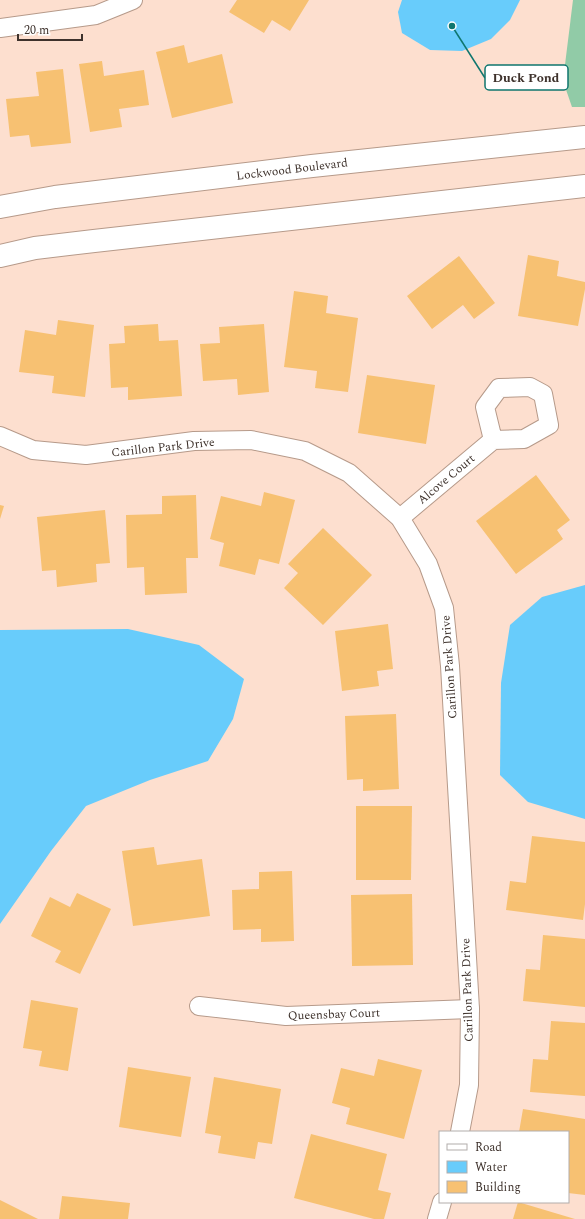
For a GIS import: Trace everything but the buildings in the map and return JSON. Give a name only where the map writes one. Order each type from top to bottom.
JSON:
[{"type":"main road","name":"Lockwood Boulevard","points":[[0,207],[55,197],[320,165],[585,137]]},
{"type":"main road","points":[[0,256],[35,248],[585,186]]},
{"type":"street","points":[[0,28],[96,15],[133,0]]},
{"type":"street","name":"Carillon Park Drive","points":[[0,436],[33,450],[86,455],[194,441],[244,440],[251,440],[305,451],[349,472],[400,518],[428,564],[444,608],[450,666],[470,1009],[469,1085],[460,1131]]},
{"type":"street","name":"Alcove Court","points":[[400,518],[493,440]]},
{"type":"street","name":"Queensbay Court","points":[[199,1006],[286,1016],[470,1009]]},
{"type":"street","points":[[436,1219],[442,1203]]},
{"type":"green space","points":[[573,0],[585,0],[585,107],[572,107],[563,81]]},
{"type":"water","points":[[402,0],[520,0],[510,20],[491,39],[462,51],[430,50],[402,33],[398,12]]},
{"type":"water","points":[[585,585],[585,819],[528,802],[500,775],[501,683],[510,625],[542,597]]},
{"type":"water","points":[[128,629],[199,645],[244,679],[233,719],[208,761],[150,780],[86,806],[51,851],[0,924],[0,630]]},
{"type":"place","name":"Duck Pond","points":[[452,26]]}]
